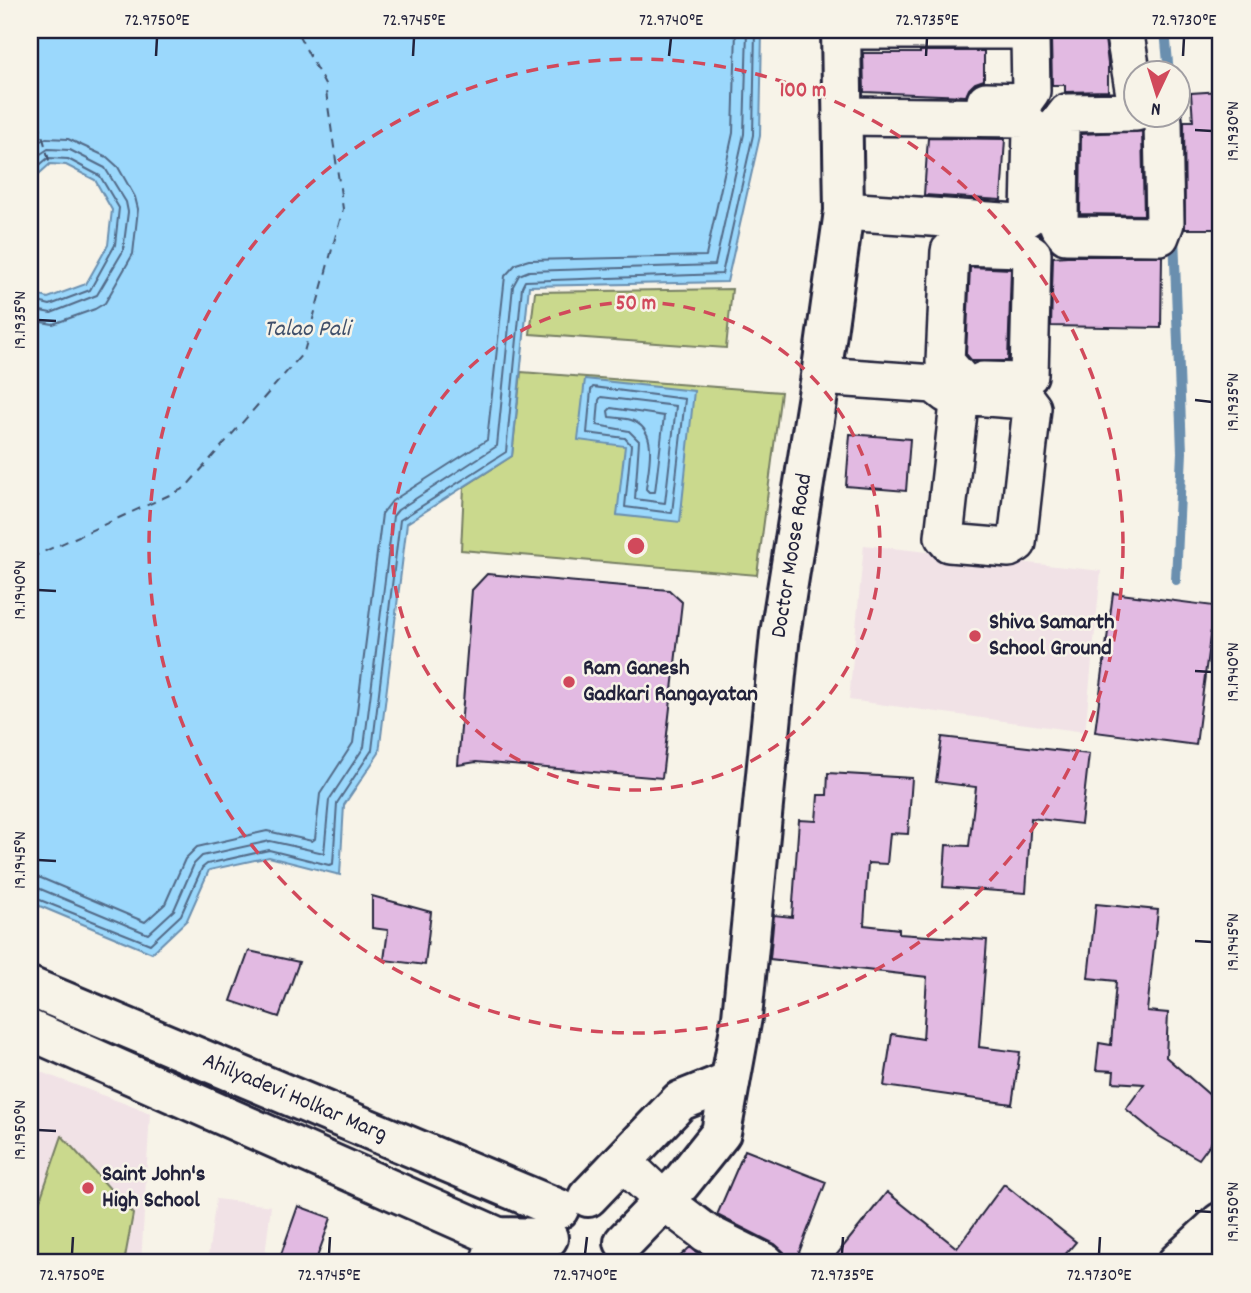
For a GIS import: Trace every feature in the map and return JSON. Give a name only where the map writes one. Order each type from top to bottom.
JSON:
[{"type":"main road","name":"Doctor Moose Road","points":[[616,1258],[721,1133],[742,1017],[780,634],[844,211],[841,30]]},
{"type":"main road","name":"Ahilyadevi Holkar Marg","points":[[30,987],[564,1227]]},
{"type":"main road","name":"Ahilyadevi Holkar Marg","points":[[30,1030],[493,1250],[564,1227]]},
{"type":"main road","points":[[564,1227],[680,1101],[730,1081]]},
{"type":"main road","points":[[564,1227],[607,1202],[618,1213],[624,1226],[616,1258]]},
{"type":"main road","points":[[1178,1263],[1221,1222]]},
{"type":"street","points":[[841,30],[1021,30],[1030,39],[1031,91],[1023,102],[843,108]]},
{"type":"street","points":[[1124,30],[1129,60]]},
{"type":"street","points":[[1043,104],[1122,100]]},
{"type":"street","points":[[843,108],[1024,118],[1032,129],[1030,215],[1017,223],[844,211]]},
{"type":"street","points":[[1122,112],[1067,113],[1059,122],[1059,226],[1066,235],[1160,236],[1165,223],[1163,130]]},
{"type":"street","points":[[819,388],[948,392],[930,487]]},
{"type":"street","points":[[622,1161],[664,1201],[706,1233],[766,1263]]},
{"type":"shaded area","name":"Shiva Samarth School Ground","points":[[864,545],[1101,571],[1085,732],[849,700]]},
{"type":"shaded area","name":"Saint John's High School","points":[[30,1068],[150,1113],[141,1263],[30,1263]]},
{"type":"shaded area","points":[[216,1199],[271,1206],[264,1263],[207,1263]]},
{"type":"green space","points":[[732,289],[726,348],[530,334],[535,292]]},
{"type":"green space","points":[[521,372],[781,392],[757,575],[461,550],[464,487],[512,456]]},
{"type":"green space","points":[[62,1136],[133,1214],[124,1263],[30,1263],[30,1229]]},
{"type":"water","name":"Talao Pali","points":[[30,30],[762,30],[760,136],[727,282],[529,286],[512,456],[407,523],[379,753],[344,805],[340,875],[269,857],[209,870],[187,920],[152,953],[30,902],[30,293],[48,298],[86,284],[108,245],[112,210],[95,180],[66,165],[50,164],[30,182]]},
{"type":"water","points":[[585,379],[694,391],[680,522],[617,515],[625,446],[578,440]]},
{"type":"building","points":[[1047,30],[1104,30],[1108,91],[1065,92],[1065,85],[1052,85],[1051,39]]},
{"type":"building","points":[[984,51],[984,80],[975,83],[966,96],[864,92],[863,53]]},
{"type":"building","points":[[1221,91],[1221,229],[1185,229],[1184,130],[1192,130],[1192,93]]},
{"type":"building","points":[[1142,131],[1144,215],[1080,214],[1081,134]]},
{"type":"building","points":[[928,138],[1005,139],[1001,200],[924,195]]},
{"type":"building","points":[[1162,256],[1161,328],[1051,326],[1053,257]]},
{"type":"building","points":[[970,267],[1011,269],[1008,361],[972,361],[966,354]]},
{"type":"building","points":[[850,434],[910,439],[906,491],[846,486]]},
{"type":"building","name":"Ram Ganesh Gadkari Rangayatan","points":[[487,574],[669,590],[682,602],[662,778],[476,762],[458,765],[472,590]]},
{"type":"building","points":[[1113,593],[1214,606],[1196,745],[1095,732]]},
{"type":"building","points":[[942,737],[1089,754],[1081,824],[1031,818],[1026,893],[943,887],[946,845],[969,846],[976,787],[936,782]]},
{"type":"building","points":[[828,773],[912,778],[908,834],[890,833],[887,864],[868,863],[864,925],[899,929],[899,934],[987,940],[979,1047],[1020,1052],[1012,1104],[884,1086],[892,1034],[923,1039],[927,977],[770,959],[774,915],[792,917],[799,820],[816,821],[818,795],[827,795]]},
{"type":"building","points":[[372,896],[431,912],[425,965],[384,960],[388,930],[372,928]]},
{"type":"building","points":[[1096,904],[1158,910],[1147,1011],[1168,1013],[1166,1057],[1221,1105],[1221,1129],[1199,1159],[1159,1136],[1126,1109],[1144,1084],[1113,1082],[1114,1071],[1096,1070],[1099,1043],[1111,1045],[1116,981],[1088,978]]},
{"type":"building","points":[[249,951],[299,962],[279,1017],[231,1001]]},
{"type":"building","points":[[745,1150],[826,1182],[795,1263],[787,1263],[784,1252],[775,1244],[717,1215]]},
{"type":"building","points":[[1004,1184],[1076,1242],[1058,1263],[830,1263],[887,1192],[957,1248]]},
{"type":"building","points":[[298,1206],[331,1218],[315,1263],[278,1263]]},
{"type":"building","points":[[690,1247],[696,1252],[720,1263],[673,1263]]},
{"type":"waterway","points":[[1165,30],[1168,60]]},
{"type":"waterway","points":[[1174,234],[1182,452],[1176,580]]},
{"type":"ferry route","points":[[30,558],[185,488],[304,352],[343,209],[325,85],[296,30]]},
{"type":"ferry route","points":[[30,90],[50,164]]},
{"type":"place","name":"Shiva Samarth School Ground","points":[[975,636]]},
{"type":"place","name":"Ram Ganesh Gadkari Rangayatan","points":[[569,682]]},
{"type":"place","name":"Saint John's High School","points":[[88,1188]]}]
